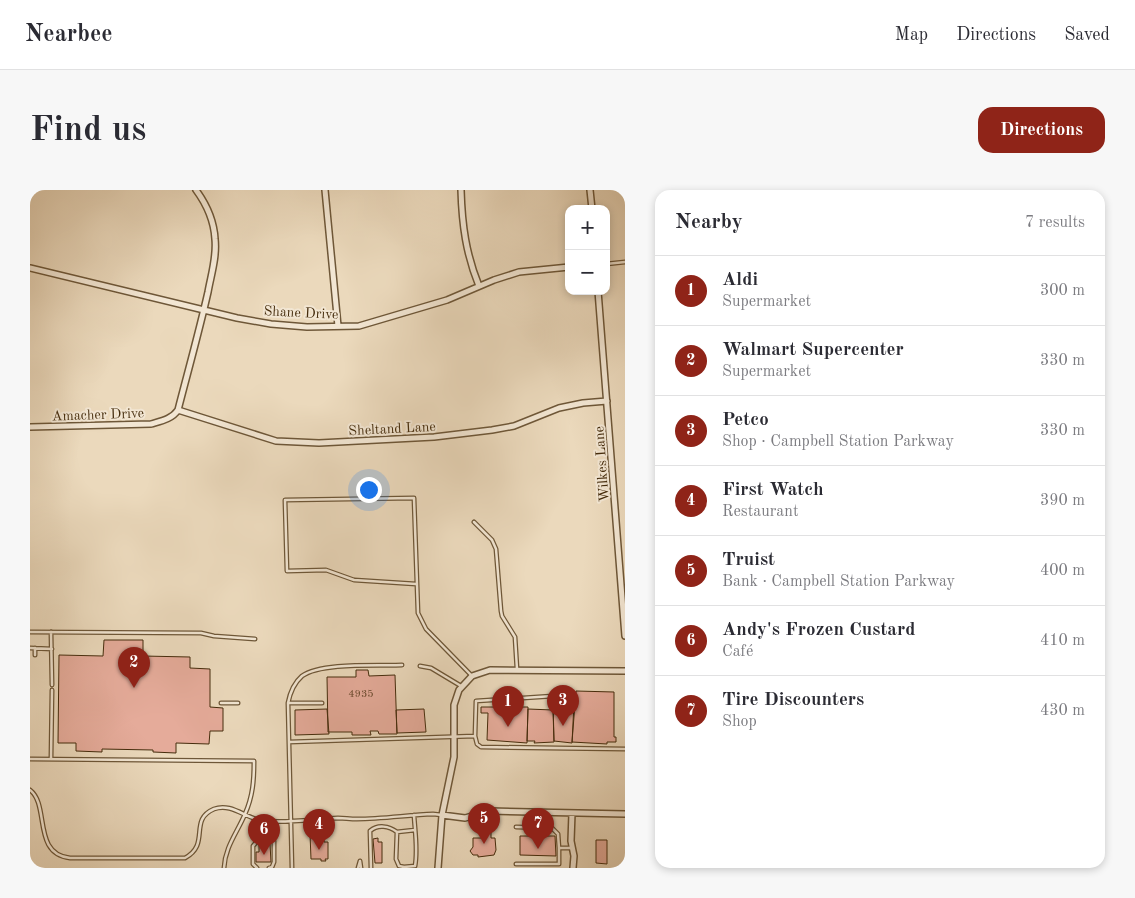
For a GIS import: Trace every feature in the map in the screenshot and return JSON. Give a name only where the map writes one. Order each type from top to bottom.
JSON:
[{"type":"street","points":[[178,410],[204,309],[216,240],[212,219],[204,201],[196,190]]},
{"type":"street","points":[[325,190],[338,326]]},
{"type":"street","points":[[460,190],[466,246],[478,286]]},
{"type":"street","points":[[590,190],[592,205]]},
{"type":"street","name":"Shane Drive","points":[[30,268],[237,318],[270,324],[307,327],[359,326],[447,300],[478,286],[518,272],[565,268]]},
{"type":"street","name":"Wilkes Lane","points":[[598,295],[625,636]]},
{"type":"street","name":"Sheltand Lane","points":[[178,410],[276,441],[319,443],[434,437],[492,430],[514,426],[559,408],[607,401]]},
{"type":"street","name":"Amacher Drive","points":[[30,427],[151,424],[170,418],[178,410]]},
{"type":"street","points":[[438,868],[442,815],[454,757],[454,705],[461,686],[472,676],[490,670],[625,671]]},
{"type":"street","points":[[442,815],[465,818],[490,811],[625,814]]},
{"type":"street","points":[[572,813],[573,868]]},
{"type":"lane","points":[[610,264],[625,262]]},
{"type":"lane","points":[[416,584],[354,580],[326,570],[287,571],[285,500],[414,498],[418,613],[426,629],[472,676]]},
{"type":"lane","points":[[474,522],[488,535],[496,549],[501,611],[515,637],[517,669]]},
{"type":"lane","points":[[30,632],[201,633],[214,636],[255,638]]},
{"type":"lane","points":[[51,632],[52,684]]},
{"type":"lane","points":[[30,648],[52,649]]},
{"type":"lane","points":[[34,648],[35,655]]},
{"type":"lane","points":[[292,868],[288,703],[293,688],[302,677],[315,670],[331,667],[402,665]]},
{"type":"lane","points":[[420,666],[431,668],[461,686]]},
{"type":"lane","points":[[51,759],[52,690]]},
{"type":"lane","points":[[568,695],[476,702],[475,736],[477,744],[482,747],[625,749]]},
{"type":"lane","points":[[221,703],[238,703]]},
{"type":"lane","points":[[288,703],[322,703]]},
{"type":"lane","points":[[288,742],[475,736]]},
{"type":"lane","points":[[30,759],[254,761],[254,785],[245,815],[227,848],[224,868]]},
{"type":"lane","points":[[30,790],[36,799],[48,844],[56,853],[65,858],[185,858],[193,853],[198,844],[201,821],[214,809],[225,808],[264,821],[442,815]]},
{"type":"lane","points":[[396,832],[397,867],[415,866],[414,815]]},
{"type":"lane","points":[[264,821],[264,839]]},
{"type":"lane","points":[[371,868],[370,831],[379,826],[390,827],[396,832],[415,830]]},
{"type":"lane","points":[[516,827],[552,828],[558,834],[559,864],[516,864]]},
{"type":"lane","points":[[257,868],[253,864],[253,846],[260,839],[274,841],[274,862],[272,867],[269,868]]},
{"type":"lane","points":[[559,848],[572,848]]},
{"type":"building","points":[[104,640],[143,640],[143,656],[190,657],[190,668],[210,669],[210,707],[223,708],[223,731],[210,731],[209,744],[176,743],[176,753],[153,752],[153,750],[102,749],[102,752],[76,751],[76,743],[58,743],[59,655],[103,656]]},
{"type":"building","points":[[356,670],[368,670],[369,676],[395,675],[397,734],[379,734],[378,731],[370,731],[371,735],[352,735],[352,732],[328,732],[327,677],[356,677]]},
{"type":"building","points":[[576,691],[614,692],[614,737],[616,737],[616,742],[607,742],[607,744],[572,742]]},
{"type":"building","points":[[553,702],[574,703],[572,743],[554,741]]},
{"type":"building","points":[[481,707],[528,707],[527,743],[487,740],[488,713],[481,713]]},
{"type":"building","points":[[327,709],[329,734],[295,735],[295,710]]},
{"type":"building","points":[[424,709],[426,732],[397,733],[396,710]]},
{"type":"building","points":[[528,709],[553,710],[554,742],[534,743],[535,741],[527,741]]},
{"type":"building","points":[[484,827],[491,827],[491,838],[495,838],[496,850],[494,855],[478,857],[478,855],[473,855],[470,851],[473,847],[473,838],[484,838]]},
{"type":"building","points":[[310,834],[324,835],[324,842],[328,842],[328,859],[325,859],[326,861],[311,859]]},
{"type":"building","points":[[520,836],[555,836],[556,856],[520,855]]},
{"type":"building","points":[[378,838],[378,842],[382,842],[382,863],[375,863],[373,839]]},
{"type":"building","points":[[596,840],[607,840],[607,864],[596,863]]},
{"type":"building","points":[[259,844],[270,844],[271,862],[256,862],[256,852],[259,852]]},
{"type":"place","name":"Walmart Supercenter","points":[[134,688]]},
{"type":"place","name":"Petco","points":[[563,726]]},
{"type":"place","name":"Aldi","points":[[508,727]]},
{"type":"place","name":"Truist","points":[[484,844]]},
{"type":"place","name":"Tire Discounters","points":[[538,849]]},
{"type":"place","name":"First Watch","points":[[319,850]]},
{"type":"place","name":"Andy's Frozen Custard","points":[[264,855]]}]
